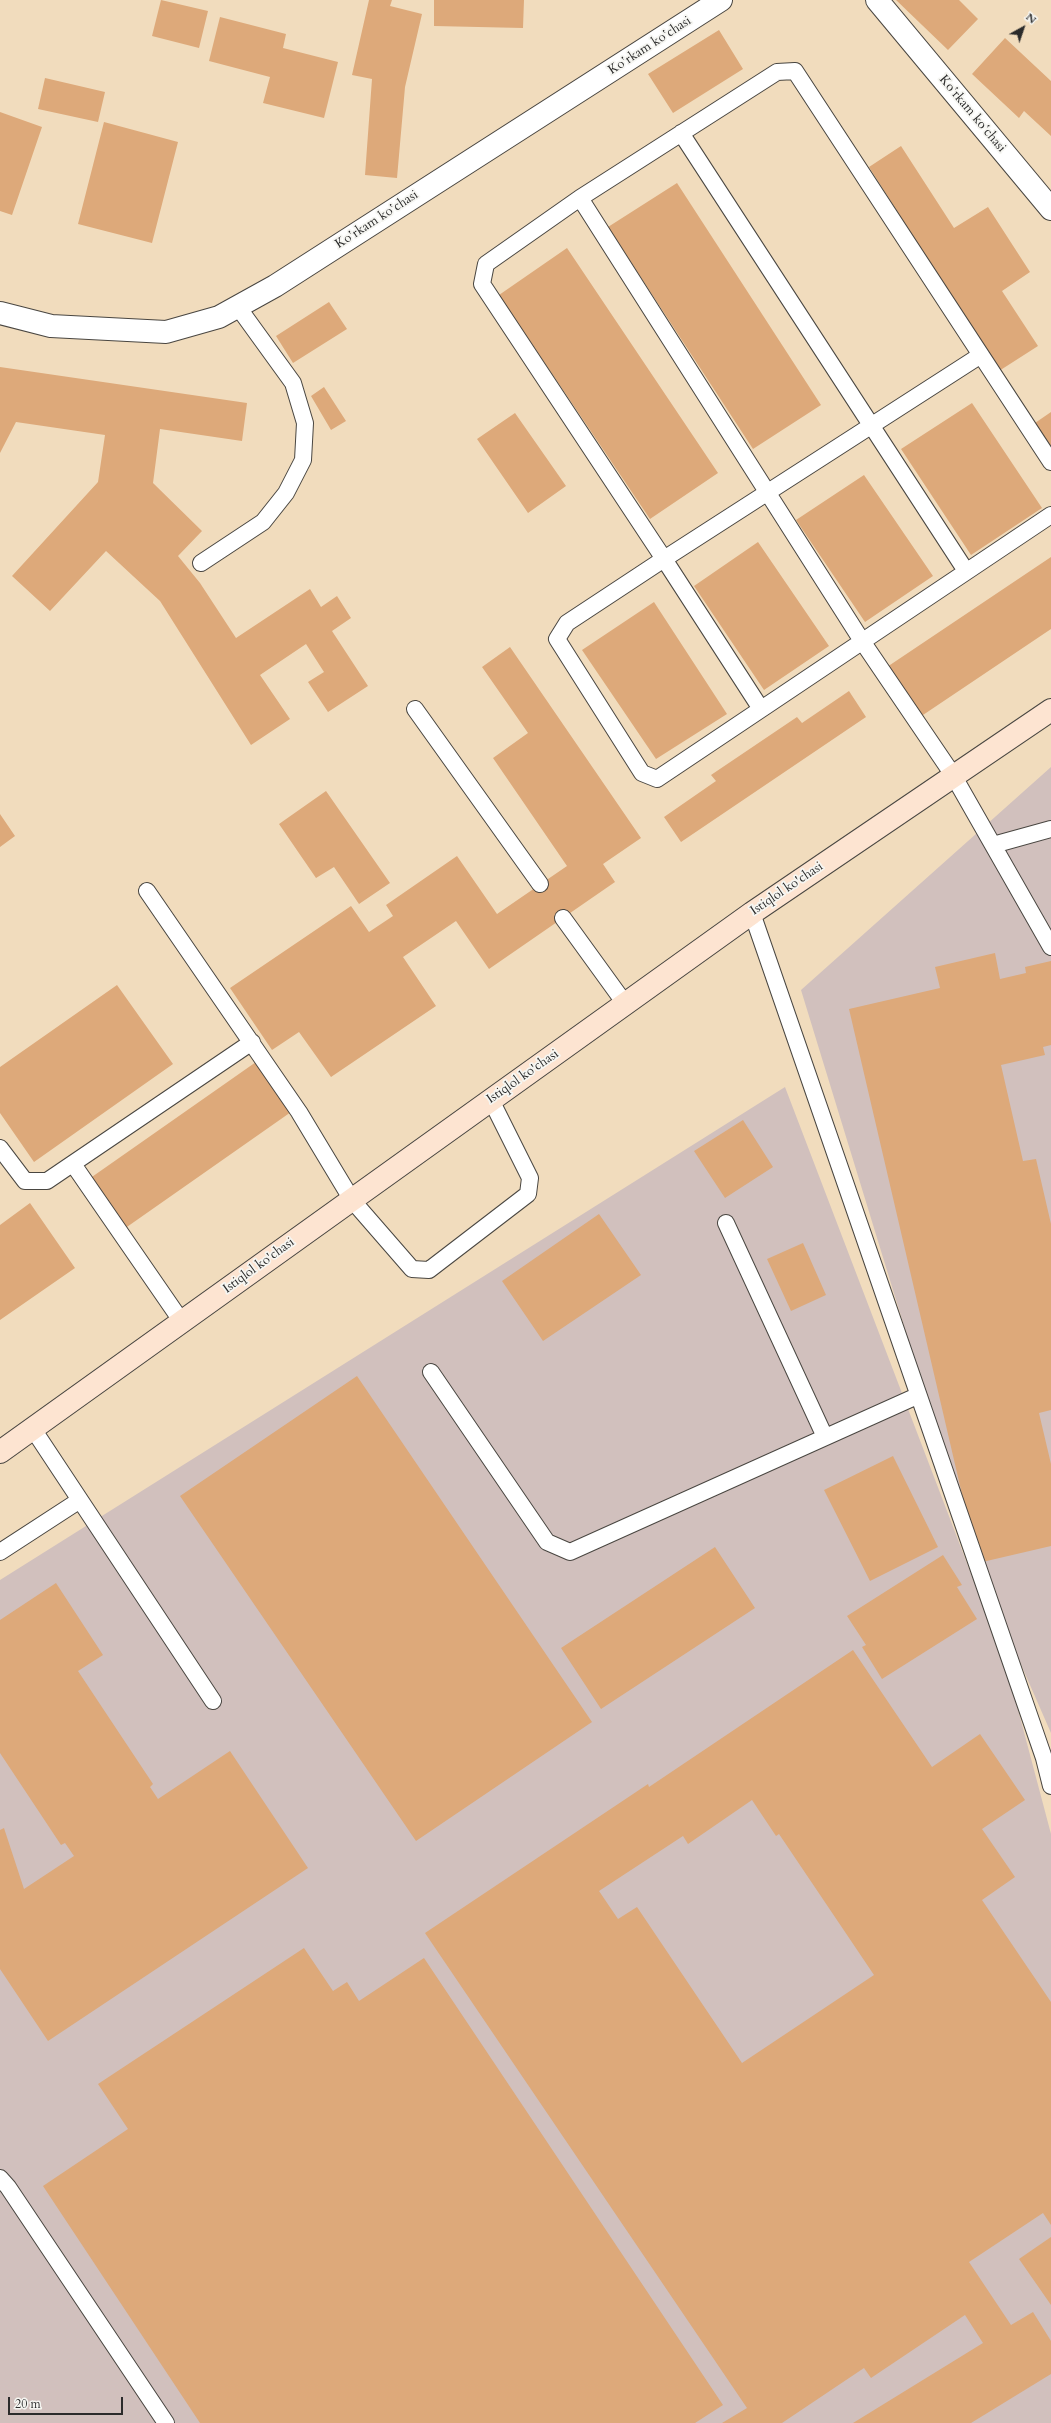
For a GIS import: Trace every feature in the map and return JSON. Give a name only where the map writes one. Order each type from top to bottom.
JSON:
[{"type":"main road","name":"Istiqlol ko'chasi","points":[[0,1452],[626,1005],[752,913],[1051,710]]},
{"type":"street","name":"Koʻrkam koʻchasi","points":[[0,312],[51,326],[166,332],[219,317],[275,286],[721,0]]},
{"type":"street","name":"Koʻrkam koʻchasi","points":[[877,0],[1051,209]]},
{"type":"lane","points":[[761,709],[664,559],[482,284],[486,264],[580,198],[777,72],[795,71],[1051,462]]},
{"type":"lane","points":[[681,134],[966,571]]},
{"type":"lane","points":[[580,198],[862,641],[953,776],[1051,947]]},
{"type":"lane","points":[[201,564],[263,522],[286,494],[302,460],[305,423],[293,383],[238,306]]},
{"type":"lane","points":[[981,355],[767,492],[567,623],[557,639],[642,773],[657,779],[1051,515]]},
{"type":"lane","points":[[415,709],[540,884]]},
{"type":"lane","points":[[993,845],[1051,830]]},
{"type":"lane","points":[[147,891],[252,1042],[298,1112],[352,1200],[412,1269],[429,1270],[528,1194],[530,1178],[491,1100]]},
{"type":"lane","points":[[752,913],[917,1396],[1041,1751],[1051,1786]]},
{"type":"lane","points":[[563,918],[626,1005]]},
{"type":"lane","points":[[0,1148],[25,1181],[47,1181],[252,1042]]},
{"type":"lane","points":[[73,1164],[182,1322]]},
{"type":"lane","points":[[726,1223],[825,1437]]},
{"type":"lane","points":[[431,1372],[547,1542],[570,1552],[917,1396]]},
{"type":"lane","points":[[33,1429],[213,1701]]},
{"type":"lane","points":[[0,1552],[80,1500]]},
{"type":"lane","points":[[0,2178],[8,2187],[166,2423]]},
{"type":"shaded area","points":[[1051,767],[1051,1733],[977,1564],[801,990]]},
{"type":"shaded area","points":[[785,1087],[1007,1668],[1051,1834],[1051,2423],[0,2423],[0,1580]]},
{"type":"building","points":[[161,0],[208,11],[199,48],[152,36]]},
{"type":"building","points":[[369,0],[392,0],[390,6],[422,14],[405,87],[397,178],[365,175],[372,79],[352,75]]},
{"type":"building","points":[[434,0],[524,0],[523,28],[434,26]]},
{"type":"building","points":[[896,0],[959,0],[978,19],[948,50]]},
{"type":"building","points":[[220,17],[286,34],[283,48],[338,62],[324,118],[263,103],[270,77],[209,61]]},
{"type":"building","points":[[719,30],[743,69],[673,113],[648,74]]},
{"type":"building","points":[[1005,38],[1051,81],[1051,136],[1024,111],[1019,118],[972,74]]},
{"type":"building","points":[[45,78],[105,92],[98,122],[38,109]]},
{"type":"building","points":[[0,112],[42,127],[12,215],[0,211]]},
{"type":"building","points":[[104,122],[178,142],[152,243],[78,224]]},
{"type":"building","points":[[901,146],[954,228],[988,207],[1030,272],[1002,291],[1038,346],[999,371],[869,167]]},
{"type":"building","points":[[677,183],[821,405],[753,449],[608,227]]},
{"type":"building","points":[[567,248],[718,473],[650,519],[499,295]]},
{"type":"building","points":[[329,302],[347,329],[293,363],[276,336]]},
{"type":"building","points":[[0,367],[247,403],[242,441],[160,429],[153,483],[202,531],[178,556],[200,583],[236,638],[310,589],[321,607],[337,596],[351,618],[332,631],[368,686],[328,712],[308,682],[324,672],[306,644],[260,675],[290,719],[251,745],[160,601],[106,551],[50,611],[12,576],[98,482],[105,435],[16,422],[0,453]]},
{"type":"building","points":[[324,387],[346,421],[331,430],[311,396]]},
{"type":"building","points":[[972,403],[1042,508],[971,555],[901,449]]},
{"type":"building","points":[[1051,412],[1051,446],[1035,423]]},
{"type":"building","points":[[515,413],[566,486],[528,513],[477,439]]},
{"type":"building","points":[[864,475],[933,576],[865,622],[796,520]]},
{"type":"building","points":[[758,542],[829,646],[764,690],[694,586]]},
{"type":"building","points":[[1051,557],[1051,629],[920,717],[887,667]]},
{"type":"building","points":[[654,602],[727,714],[656,759],[582,650]]},
{"type":"building","points":[[510,647],[641,838],[603,864],[615,882],[489,969],[456,921],[403,957],[436,1006],[331,1077],[299,1032],[272,1050],[230,988],[351,906],[369,932],[393,916],[386,905],[457,856],[497,914],[567,866],[493,758],[528,733],[482,667]]},
{"type":"building","points":[[849,691],[866,717],[681,842],[664,817],[716,781],[711,775],[797,717],[802,723]]},
{"type":"building","points":[[326,791],[390,883],[359,904],[334,867],[316,878],[279,824]]},
{"type":"building","points":[[0,814],[15,836],[0,847]]},
{"type":"building","points":[[995,953],[1000,979],[1026,973],[1025,967],[1051,961],[1051,1045],[1043,1047],[1045,1055],[1001,1065],[1023,1161],[1036,1159],[1051,1224],[1051,1410],[1039,1413],[1051,1464],[1051,1546],[978,1563],[849,1009],[940,988],[935,967]]},
{"type":"building","points":[[117,985],[173,1064],[34,1162],[0,1113],[0,1067]]},
{"type":"building","points":[[256,1062],[291,1112],[124,1229],[89,1179]]},
{"type":"building","points":[[743,1120],[773,1167],[725,1198],[694,1151]]},
{"type":"building","points":[[30,1203],[75,1268],[0,1320],[0,1225]]},
{"type":"building","points":[[599,1214],[641,1275],[543,1341],[502,1281]]},
{"type":"building","points":[[803,1243],[826,1295],[791,1311],[767,1259]]},
{"type":"building","points":[[357,1376],[592,1722],[416,1841],[180,1496]]},
{"type":"building","points":[[893,1456],[938,1547],[870,1581],[824,1490]]},
{"type":"building","points":[[715,1547],[755,1608],[601,1709],[561,1648]]},
{"type":"building","points":[[943,1555],[962,1585],[957,1587],[977,1619],[882,1679],[862,1647],[866,1645],[847,1616]]},
{"type":"building","points":[[56,1583],[103,1655],[78,1671],[153,1784],[150,1787],[158,1799],[230,1751],[308,1868],[48,2041],[0,1969],[0,1830],[4,1828],[24,1889],[74,1856],[65,1843],[61,1845],[0,1753],[0,1620]]},
{"type":"building","points":[[853,1650],[932,1767],[980,1734],[1025,1800],[982,1829],[1015,1877],[982,1900],[1051,2002],[1051,2225],[1043,2213],[969,2262],[1011,2325],[1033,2312],[1051,2341],[1051,2374],[971,2423],[853,2423],[983,2343],[965,2315],[871,2378],[864,2368],[782,2423],[722,2423],[747,2408],[425,1933],[648,1784],[649,1787]],"holes":[[[752,1800],[776,1836],[779,1834],[874,1975],[742,2063],[637,1907],[618,1919],[599,1891],[683,1836],[688,1844]]]},
{"type":"building","points":[[304,1948],[333,1991],[347,1982],[359,2001],[424,1958],[723,2405],[695,2423],[200,2423],[43,2186],[128,2129],[98,2084]]},
{"type":"building","points":[[1051,2237],[1051,2305],[1019,2259]]}]
